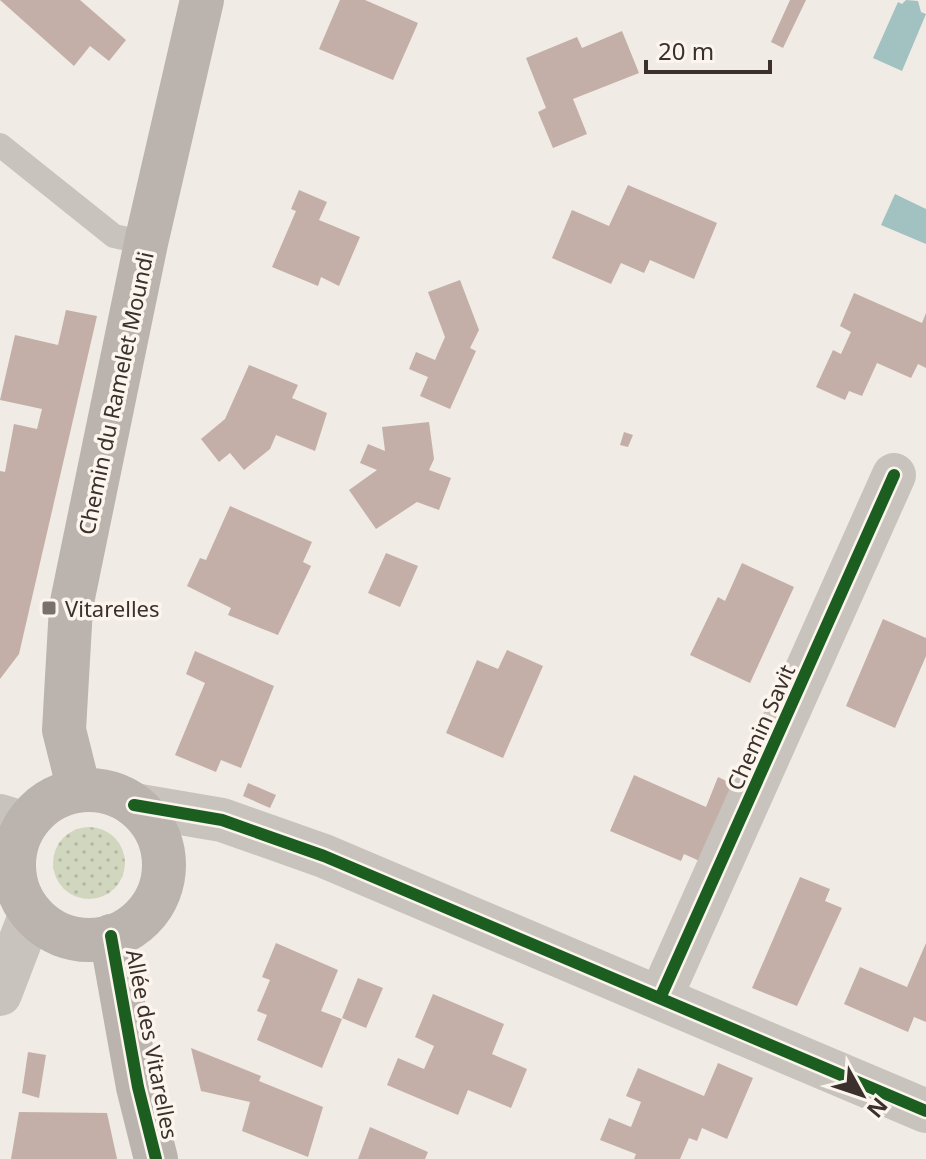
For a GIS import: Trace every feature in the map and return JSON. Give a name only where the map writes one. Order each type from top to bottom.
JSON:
[{"type":"main road","name":"Chemin du Ramelet Moundi","points":[[79,790],[64,730],[71,607],[146,243],[202,0]]},
{"type":"main road","points":[[79,790],[108,792],[134,805],[158,830],[163,845],[163,875],[159,892],[140,920],[111,936],[94,940],[59,934],[31,913],[15,879],[13,820],[79,790]]},
{"type":"main road","name":"Allée des Vitarelles","points":[[111,936],[138,1087],[156,1159]]},
{"type":"street","name":"Chemin Savit","points":[[661,996],[894,475]]},
{"type":"street","points":[[134,805],[222,820],[264,833],[661,996],[926,1111]]},
{"type":"street","points":[[0,994],[31,913]]},
{"type":"lane","points":[[0,145],[114,236],[146,243]]},
{"type":"green space","points":[[89,827],[115,837],[125,863],[115,889],[89,899],[63,889],[53,863],[63,837]]},
{"type":"water","points":[[906,0],[918,1],[921,12],[926,14],[902,71],[873,58],[898,2],[902,4]]},
{"type":"water","points":[[895,194],[926,209],[926,244],[881,225]]},
{"type":"building","points":[[0,0],[80,0],[126,40],[109,61],[90,46],[74,66]]},
{"type":"building","points":[[340,0],[365,0],[418,23],[393,80],[319,49]]},
{"type":"building","points":[[790,0],[806,0],[783,48],[771,42]]},
{"type":"building","points":[[622,31],[639,73],[573,99],[587,134],[553,148],[538,112],[546,108],[526,58],[577,37],[582,48]]},
{"type":"building","points":[[628,185],[717,223],[694,279],[650,260],[644,273],[621,263],[611,284],[552,258],[572,210],[609,226]]},
{"type":"building","points":[[299,190],[327,202],[319,220],[360,237],[339,286],[321,277],[318,286],[272,267],[296,211],[291,209]]},
{"type":"building","points":[[460,280],[479,330],[470,348],[476,351],[450,409],[420,396],[428,377],[409,369],[416,352],[435,360],[445,337],[428,292]]},
{"type":"building","points":[[854,293],[922,323],[926,313],[926,368],[918,364],[911,378],[877,363],[862,396],[849,391],[845,400],[816,387],[833,350],[841,354],[851,332],[840,326]]},
{"type":"building","points":[[66,310],[97,316],[19,654],[0,679],[0,471],[5,472],[14,424],[37,429],[42,409],[0,400],[15,335],[58,345]]},
{"type":"building","points":[[249,365],[298,385],[292,398],[327,413],[315,451],[276,435],[270,449],[244,470],[230,453],[219,462],[201,439],[225,419]]},
{"type":"building","points":[[429,422],[434,459],[429,470],[451,478],[439,510],[417,502],[376,529],[349,490],[377,470],[360,463],[368,444],[385,451],[382,427]]},
{"type":"building","points":[[624,432],[633,435],[628,447],[620,445]]},
{"type":"building","points":[[230,506],[312,542],[303,562],[311,566],[278,635],[228,615],[231,608],[187,586],[200,558],[206,560]]},
{"type":"building","points":[[386,553],[418,566],[400,607],[368,593]]},
{"type":"building","points":[[742,563],[794,587],[750,683],[690,655],[718,597],[725,601]]},
{"type":"building","points":[[883,619],[926,638],[926,656],[895,728],[846,706]]},
{"type":"building","points":[[507,650],[543,666],[503,758],[446,733],[477,660],[498,669]]},
{"type":"building","points":[[195,651],[274,686],[241,768],[221,760],[216,772],[175,755],[205,683],[186,674]]},
{"type":"building","points":[[634,775],[706,807],[718,777],[737,786],[704,863],[684,854],[681,861],[610,831]]},
{"type":"building","points":[[248,783],[276,795],[270,808],[243,796]]},
{"type":"building","points":[[800,877],[830,889],[825,901],[842,908],[797,1006],[752,988]]},
{"type":"building","points":[[276,943],[338,970],[321,1011],[342,1019],[322,1068],[257,1040],[267,1015],[257,1011],[270,980],[262,977]]},
{"type":"building","points":[[926,943],[926,1022],[914,1017],[908,1032],[844,1004],[860,967],[907,987]]},
{"type":"building","points":[[358,978],[383,988],[366,1028],[342,1018]]},
{"type":"building","points":[[433,994],[504,1024],[492,1054],[527,1069],[511,1108],[468,1090],[458,1115],[387,1085],[398,1058],[424,1069],[434,1046],[415,1037]]},
{"type":"building","points":[[191,1048],[261,1076],[259,1081],[323,1107],[308,1157],[242,1131],[250,1102],[201,1091]]},
{"type":"building","points":[[28,1052],[46,1055],[39,1098],[22,1093]]},
{"type":"building","points":[[718,1063],[753,1078],[727,1139],[702,1128],[697,1141],[689,1138],[680,1159],[634,1159],[636,1154],[600,1140],[609,1118],[631,1127],[641,1102],[626,1096],[638,1068],[704,1096]]},
{"type":"building","points":[[19,1112],[107,1113],[117,1159],[11,1159]]},
{"type":"building","points":[[370,1127],[428,1152],[425,1159],[358,1159]]},
{"type":"cycle path","points":[[661,996],[894,475]]},
{"type":"cycle path","points":[[134,805],[222,820],[324,856],[926,1111]]},
{"type":"cycle path","points":[[111,936],[138,1087],[156,1159]]},
{"type":"place","name":"Vitarelles","points":[[49,608]]}]
